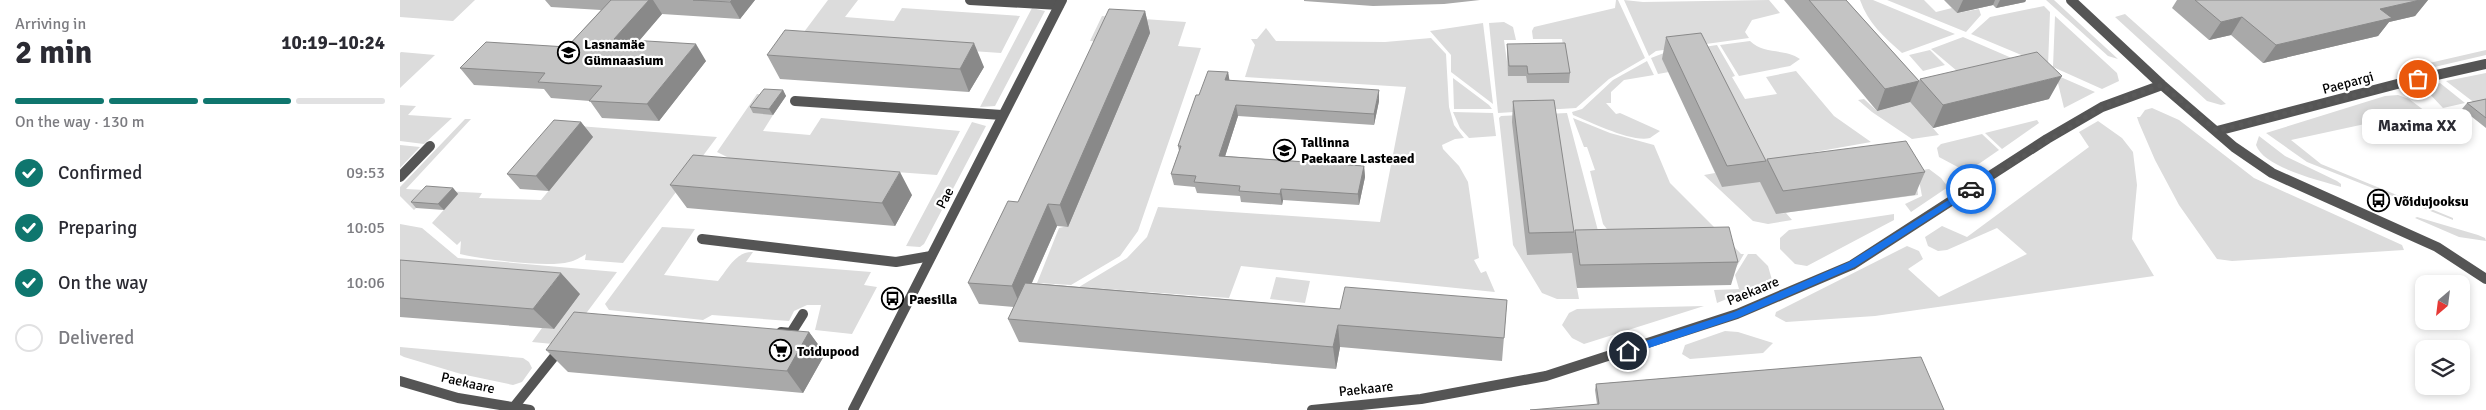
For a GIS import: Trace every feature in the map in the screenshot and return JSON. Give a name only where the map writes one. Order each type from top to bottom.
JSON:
[{"type":"street","points":[[970,0],[1061,3]]},
{"type":"street","points":[[2071,0],[2162,85],[2234,147],[2272,173],[2437,247],[2486,279]]},
{"type":"street","name":"Pae","points":[[853,410],[1002,115],[1061,3]]},
{"type":"street","name":"Paepargi","points":[[2217,131],[2409,81],[2486,64]]},
{"type":"street","name":"Paekaare","points":[[1312,410],[1421,399],[1546,376],[1737,314],[1852,265],[2047,139],[2094,112],[2162,85]]},
{"type":"street","points":[[795,101],[1002,115]]},
{"type":"street","points":[[400,176],[430,146]]},
{"type":"street","points":[[702,239],[896,262],[932,256]]},
{"type":"street","points":[[772,332],[792,333],[803,314]]},
{"type":"street","points":[[513,408],[553,355],[567,343]]},
{"type":"street","name":"Paekaare","points":[[400,381],[458,398],[530,410]]},
{"type":"shaded area","points":[[400,0],[475,0],[453,21],[400,17]]},
{"type":"shaded area","points":[[828,0],[858,0],[845,17],[894,21],[902,8],[1020,16],[1001,53],[810,40],[801,36]]},
{"type":"shaded area","points":[[1616,0],[1618,0],[1645,58],[1609,79],[1576,108],[1498,113],[1489,23],[1504,22],[1513,27],[1516,40],[1504,40],[1509,76],[1526,76],[1527,83],[1569,82],[1562,39],[1533,39],[1532,31],[1534,27],[1615,8]]},
{"type":"shaded area","points":[[1624,0],[1643,2],[1769,0],[1780,13],[1752,20],[1745,32],[1749,38],[1656,51],[1649,56]]},
{"type":"shaded area","points":[[1860,0],[1873,0],[1955,34],[1902,53],[1872,23]]},
{"type":"shaded area","points":[[1887,0],[1924,0],[1936,12],[1952,8],[1957,13],[1979,9],[1981,15],[1966,32]]},
{"type":"shaded area","points":[[2046,0],[2054,0],[2118,59],[2108,56]]},
{"type":"shaded area","points":[[2044,6],[2050,12],[2048,66],[1971,34],[1990,17]]},
{"type":"shaded area","points":[[1032,8],[1045,11],[995,106],[980,107]]},
{"type":"shaded area","points":[[2125,14],[2226,104],[2221,105],[2207,101],[2115,17]]},
{"type":"shaded area","points":[[1102,16],[1186,22],[1178,46],[1201,48],[1138,231],[1120,256],[1071,285],[1037,283],[1059,228],[1068,226],[1107,42],[1090,41]]},
{"type":"shaded area","points":[[2055,16],[2117,73],[2119,81],[2102,89],[2053,67]]},
{"type":"shaded area","points":[[1483,23],[1493,104],[1451,72],[1451,55],[1430,31]]},
{"type":"shaded area","points":[[1266,28],[1276,41],[1385,42],[1431,38],[1446,54],[1449,107],[1454,125],[1464,138],[1455,139],[1442,145],[1443,149],[1459,166],[1468,182],[1479,258],[1474,260],[1481,273],[1486,271],[1495,292],[1241,266],[1229,298],[1079,287],[1127,258],[1147,237],[1158,207],[1380,222],[1406,87],[1245,77],[1255,45],[1251,39],[1257,39]]},
{"type":"shaded area","points":[[1963,37],[2014,59],[1957,71],[1931,49]]},
{"type":"shaded area","points":[[1750,41],[1762,48],[1800,59],[1790,66],[1739,76],[1720,45]]},
{"type":"shaded area","points":[[1717,45],[1735,76],[1732,77],[1745,99],[1777,94],[1766,77],[1796,71],[1834,116],[1871,142],[1781,158],[1916,173],[1918,195],[1776,214],[1786,213],[1792,220],[1768,224],[1753,221],[1704,175],[1715,173],[1669,72],[1658,74],[1651,58],[1664,53]]},
{"type":"shaded area","points":[[1930,50],[1945,65],[1923,71],[1909,55]]},
{"type":"shaded area","points":[[2486,50],[2486,55],[2430,68],[2425,64]]},
{"type":"shaded area","points":[[400,53],[435,55],[400,88]]},
{"type":"shaded area","points":[[1647,61],[1654,75],[1624,80],[1611,92],[1611,103],[1606,103],[1616,114],[1620,113],[1660,131],[1650,138],[1633,138],[1573,115],[1572,112],[1582,109],[1613,80]]},
{"type":"shaded area","points":[[2486,73],[2486,102],[2476,104],[2446,81]]},
{"type":"shaded area","points":[[2056,75],[2095,92],[2064,108]]},
{"type":"shaded area","points":[[1453,78],[1489,105],[1492,109],[1454,109]]},
{"type":"shaded area","points":[[2440,83],[2465,103],[2443,108],[2425,89],[2430,85]]},
{"type":"shaded area","points":[[757,94],[767,95],[773,115],[763,131],[810,135],[821,118],[960,131],[937,175],[733,160],[717,152]]},
{"type":"shaded area","points":[[2398,95],[2409,99],[2425,111],[2291,140],[2321,164],[2453,218],[2453,220],[2307,162],[2266,133],[2385,96]]},
{"type":"shaded area","points":[[1864,99],[1877,111],[1910,102],[1939,135],[1912,139],[1872,112],[1858,100]]},
{"type":"shaded area","points":[[400,105],[416,106],[408,115],[452,118],[424,144],[400,141]]},
{"type":"shaded area","points":[[2152,108],[2179,120],[2254,178],[2402,245],[2404,250],[2232,261],[2217,259],[2179,205],[2155,160],[2139,123],[2137,117],[2140,117],[2145,110]]},
{"type":"shaded area","points":[[1453,112],[1493,113],[1496,136],[1469,138],[1460,128]]},
{"type":"shaded area","points":[[1567,113],[1602,246],[1723,235],[1741,254],[1744,254],[1734,271],[1577,288],[1579,299],[1557,299],[1542,293],[1513,245],[1499,118],[1501,116]]},
{"type":"shaded area","points":[[1573,118],[1610,133],[1654,145],[1670,183],[1715,228],[1610,233],[1603,224],[1590,171],[1595,170],[1587,147],[1584,147]]},
{"type":"shaded area","points":[[465,119],[471,119],[406,189],[482,193],[479,198],[541,200],[593,137],[558,134],[566,125],[717,137],[623,263],[585,260],[586,254],[576,260],[559,264],[531,263],[460,254],[461,241],[457,245],[432,223],[458,194],[432,192],[414,210],[400,196],[400,187]]},
{"type":"shaded area","points":[[2037,120],[2039,123],[2002,149],[1985,133]]},
{"type":"shaded area","points":[[2098,121],[2122,138],[2133,152],[2137,185],[2132,239],[2154,276],[1875,316],[1786,322],[1775,316],[1776,312],[1907,246],[1919,251],[1923,259],[1908,269],[1939,297],[2027,254],[1997,228],[1947,250],[1938,251],[1928,246],[1925,237],[1942,226],[1967,237],[2089,147],[2079,132]]},
{"type":"shaded area","points":[[972,122],[986,126],[924,244],[920,247],[906,246]]},
{"type":"shaded area","points":[[1982,134],[1999,150],[1967,172],[1939,157],[1937,148],[1941,144]]},
{"type":"shaded area","points":[[2259,136],[2285,156],[2337,181],[2341,184],[2341,187],[2281,167],[2261,153],[2256,145]]},
{"type":"shaded area","points":[[400,145],[420,147],[400,168]]},
{"type":"shaded area","points":[[1929,169],[1941,178],[1948,187],[1911,212],[1905,204],[1922,196],[1918,175],[1921,170]]},
{"type":"shaded area","points":[[1894,214],[1894,220],[1807,266],[1795,264],[1780,249],[1780,238],[1789,230]]},
{"type":"shaded area","points":[[2415,218],[2478,235],[2485,238],[2486,241],[2459,237]]},
{"type":"shaded area","points":[[400,224],[422,228],[458,258],[617,272],[570,335],[553,344],[532,342],[542,328],[554,329],[580,294],[400,279]]},
{"type":"shaded area","points":[[662,227],[695,229],[664,275],[718,281],[737,258],[753,252],[746,262],[871,272],[864,285],[877,287],[852,334],[815,330],[821,305],[807,305],[794,311],[789,321],[712,315],[703,320],[609,310],[605,304]]},
{"type":"shaded area","points":[[1748,254],[1756,254],[1768,266],[1772,280],[1717,303],[1714,290],[1739,289],[1735,275]]},
{"type":"shaded area","points":[[1276,277],[1310,281],[1305,303],[1270,299]]},
{"type":"shaded area","points":[[1704,306],[1584,344],[1572,338],[1562,325],[1569,313],[1577,309]]},
{"type":"shaded area","points":[[1725,331],[1738,332],[1773,343],[1763,353],[1690,359],[1682,354],[1685,345]]},
{"type":"shaded area","points":[[400,347],[523,358],[529,362],[532,368],[522,382],[513,385],[461,374],[404,357],[400,355]]},
{"type":"building","points":[[611,0],[649,0],[614,39],[696,44],[647,104],[589,101],[602,86],[538,82],[545,73],[460,68],[486,42],[567,47]]},
{"type":"building","points":[[693,0],[732,0],[730,2]]},
{"type":"building","points":[[1809,0],[1846,0],[1919,81],[1885,89]]},
{"type":"building","points":[[2195,0],[2420,0],[2380,9],[2392,18],[2276,45],[2242,17],[2221,22]]},
{"type":"building","points":[[1109,9],[1145,11],[1060,205],[1048,204],[1012,286],[968,283],[1008,201],[1018,202]]},
{"type":"building","points":[[785,30],[974,43],[960,69],[767,55]]},
{"type":"building","points":[[1701,33],[1766,161],[1727,166],[1666,37]]},
{"type":"building","points":[[1565,43],[1570,73],[1528,74],[1527,66],[1509,66],[1507,44]]},
{"type":"building","points":[[2037,52],[2062,76],[1943,105],[1920,79]]},
{"type":"building","points":[[1208,71],[1228,72],[1225,80],[1379,90],[1374,114],[1236,105],[1219,156],[1364,166],[1358,194],[1281,189],[1280,194],[1239,191],[1240,186],[1194,182],[1196,176],[1171,174],[1181,146],[1178,146],[1196,95],[1199,95]]},
{"type":"building","points":[[764,89],[783,90],[769,109],[750,107]]},
{"type":"building","points":[[2486,99],[2486,118],[2467,103]]},
{"type":"building","points":[[1554,100],[1574,232],[1529,233],[1513,101]]},
{"type":"building","points":[[554,120],[581,122],[536,176],[507,174]]},
{"type":"building","points":[[1906,141],[1925,172],[1783,191],[1767,159]]},
{"type":"building","points":[[693,155],[900,172],[882,203],[670,185]]},
{"type":"building","points":[[426,186],[453,188],[438,204],[411,202]]},
{"type":"building","points":[[1729,227],[1738,262],[1580,265],[1575,230]]},
{"type":"building","points":[[400,260],[561,273],[533,309],[400,298]]},
{"type":"building","points":[[1025,283],[1340,309],[1345,287],[1507,300],[1504,338],[1338,325],[1333,347],[1008,319]]},
{"type":"building","points":[[574,312],[809,332],[787,371],[546,350]]},
{"type":"building","points":[[1921,357],[1944,410],[1530,410],[1599,404],[1596,384]]},
{"type":"way so far","points":[[1971,189],[2047,139],[2102,107],[2162,85],[2217,131],[2418,79]]},
{"type":"place","name":"Lasnamäe Gümnaasium","points":[[568,52]]},
{"type":"place","name":"Maxima XX","points":[[2418,79]]},
{"type":"place","name":"Tallinna Paekaare Lasteaed","points":[[1285,150]]},
{"type":"place","name":"Võidujooksu","points":[[2378,201]]},
{"type":"place","name":"Paesilla","points":[[893,299]]},
{"type":"place","name":"Toidupood","points":[[781,351]]},
{"type":"route","points":[[1628,351],[1737,314],[1852,265],[1971,189]]}]
